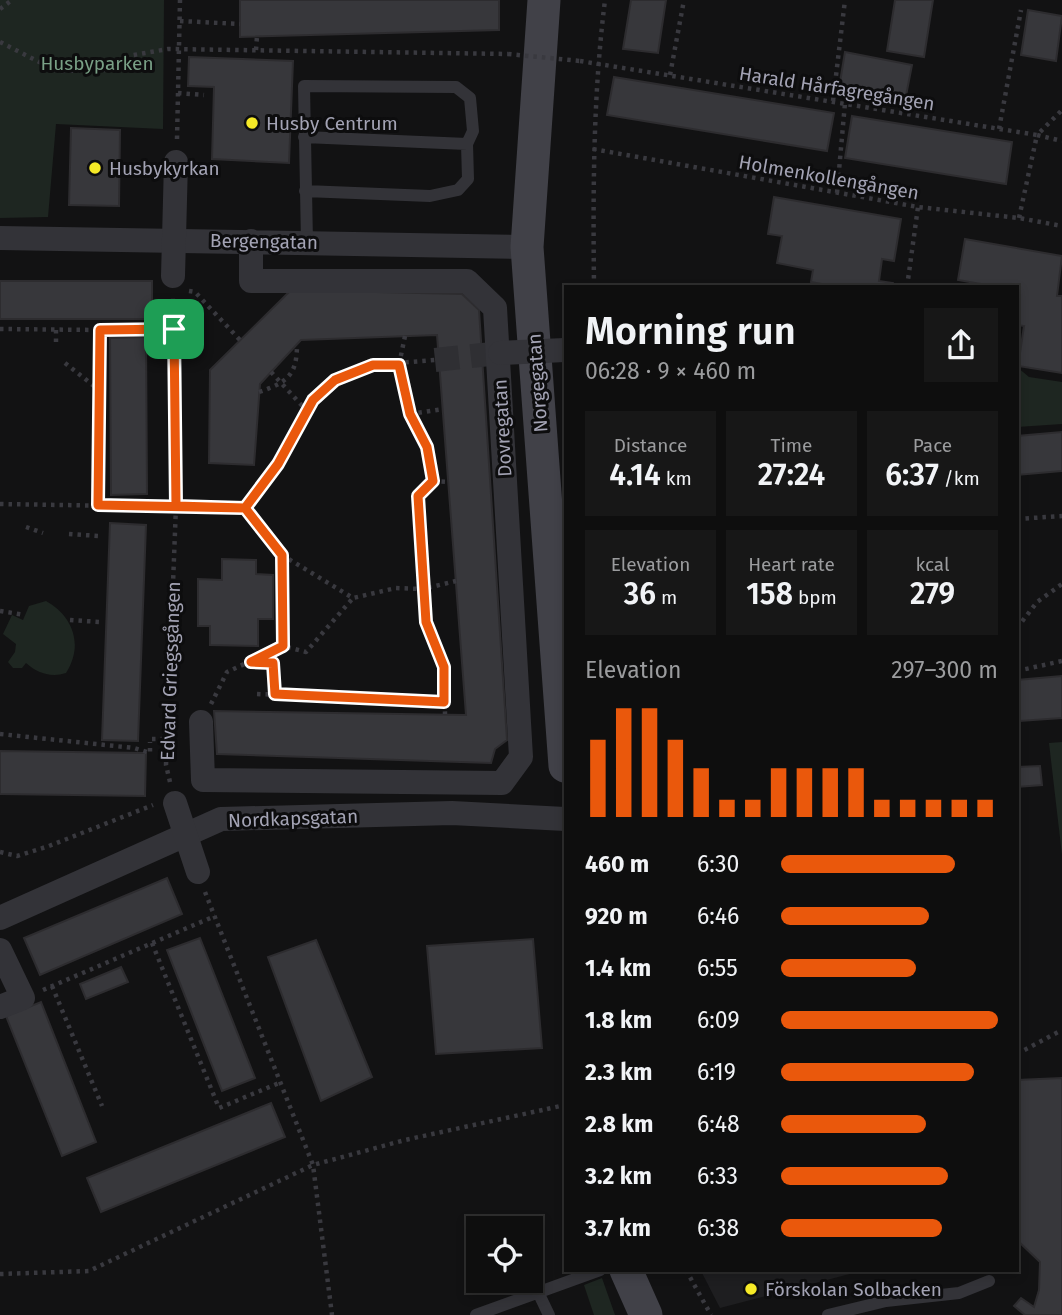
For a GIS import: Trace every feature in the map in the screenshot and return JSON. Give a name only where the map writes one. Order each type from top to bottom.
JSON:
[{"type":"street","name":"Norgegatan","points":[[544,0],[527,247],[564,752]]},
{"type":"street","points":[[173,283],[176,162]]},
{"type":"street","name":"Bergengatan","points":[[0,239],[527,247]]},
{"type":"street","name":"Dovregatan","points":[[201,722],[203,779],[502,783],[521,757],[495,307],[467,281],[251,281],[251,241]]},
{"type":"street","points":[[500,353],[564,350]]},
{"type":"street","points":[[449,784],[452,813]]},
{"type":"street","points":[[174,800],[198,872]]},
{"type":"street","name":"Nordkapsgatan","points":[[0,918],[221,819],[452,813],[564,819]]},
{"type":"street","points":[[0,950],[12,1003]]},
{"type":"street","points":[[627,1272],[646,1315]]},
{"type":"lane","points":[[305,191],[430,196],[458,190],[468,178],[467,144],[473,131],[470,98],[456,87],[304,86],[305,191],[307,242]]},
{"type":"lane","points":[[304,137],[467,144]]},
{"type":"lane","points":[[543,1290],[594,1272]]},
{"type":"lane","points":[[828,1315],[886,1301],[959,1293],[989,1281]]},
{"type":"lane","points":[[476,1315],[535,1293]]},
{"type":"lane","points":[[538,1293],[549,1315]]},
{"type":"path","points":[[0,9],[12,0]]},
{"type":"path","points":[[176,162],[180,0]]},
{"type":"path","points":[[594,285],[593,149],[597,62],[605,0]]},
{"type":"path","points":[[670,75],[684,0]]},
{"type":"path","points":[[833,102],[845,0]]},
{"type":"path","points":[[999,129],[1021,10]]},
{"type":"path","points":[[180,21],[240,24]]},
{"type":"path","points":[[0,42],[57,71],[104,70],[128,56],[179,49],[256,50],[257,36]]},
{"type":"path","name":"Harald Hårfagregången","points":[[256,50],[508,54],[597,62],[1062,141]]},
{"type":"path","points":[[178,93],[204,96]]},
{"type":"path","points":[[837,193],[845,103]]},
{"type":"path","points":[[1019,218],[1037,135],[1062,110]]},
{"type":"path","name":"Holmenkollengången","points":[[593,149],[918,208],[1019,218],[1062,226]]},
{"type":"path","points":[[907,285],[918,208]]},
{"type":"path","points":[[173,283],[195,292],[240,340]]},
{"type":"path","name":"Edvard Griegsgången","points":[[173,283],[176,506],[166,765],[174,800]]},
{"type":"path","points":[[0,329],[174,329]]},
{"type":"path","points":[[56,342],[57,330]]},
{"type":"path","points":[[98,505],[100,330]]},
{"type":"path","points":[[405,337],[399,365],[410,414],[427,447],[433,481]]},
{"type":"path","points":[[259,392],[282,384],[297,366],[298,344]]},
{"type":"path","points":[[245,508],[289,447],[306,410],[335,380],[373,365],[435,360]]},
{"type":"path","points":[[65,363],[100,391]]},
{"type":"path","points":[[271,372],[306,410]]},
{"type":"path","points":[[410,414],[443,409]]},
{"type":"path","points":[[445,714],[444,667],[426,622],[418,496],[433,481],[449,482]]},
{"type":"path","points":[[0,504],[245,508]]},
{"type":"path","points":[[245,508],[282,555],[353,598]]},
{"type":"path","points":[[1019,519],[1062,516]]},
{"type":"path","points":[[26,527],[43,533]]},
{"type":"path","points":[[69,534],[99,536]]},
{"type":"path","points":[[282,555],[283,646]]},
{"type":"path","points":[[201,722],[227,672],[283,646],[306,652],[353,598],[396,588],[423,589],[456,581]]},
{"type":"path","points":[[1019,625],[1037,602],[1062,584]]},
{"type":"path","points":[[0,611],[25,615]]},
{"type":"path","points":[[70,620],[100,622]]},
{"type":"path","points":[[1019,671],[1062,661]]},
{"type":"path","points":[[251,662],[273,663],[275,694]]},
{"type":"path","points":[[257,694],[444,702]]},
{"type":"path","points":[[0,734],[134,748],[150,753],[151,741],[167,739]]},
{"type":"path","points":[[0,852],[17,856],[174,800]]},
{"type":"path","points":[[198,872],[313,1165],[332,1315]]},
{"type":"path","points":[[12,1003],[215,916]]},
{"type":"path","points":[[152,943],[219,1108],[279,1083]]},
{"type":"path","points":[[52,986],[102,1106]]},
{"type":"path","points":[[1019,1053],[1062,1030]]},
{"type":"path","points":[[0,1274],[89,1271],[313,1165],[405,1140],[564,1105]]},
{"type":"path","points":[[687,1272],[711,1315]]},
{"type":"shaded area","name":"Förskolan Solbacken","points":[[702,1272],[857,1272],[720,1308]]},
{"type":"green space","name":"Husbyparken","points":[[0,0],[164,0],[163,129],[56,124],[48,217],[0,218]]},
{"type":"green space","points":[[1019,369],[1029,377],[1062,382],[1062,424],[1019,427]]},
{"type":"green space","points":[[46,601],[63,615],[73,632],[74,652],[66,673],[44,674],[26,663],[22,668],[13,668],[8,662],[15,652],[16,644],[3,634],[12,615],[23,620],[29,606]]},
{"type":"green space","points":[[1062,742],[1062,855],[1049,743]]},
{"type":"green space","points":[[602,1278],[615,1315],[594,1315],[584,1285]]},
{"type":"building","points":[[240,0],[499,0],[499,30],[240,37]]},
{"type":"building","points":[[631,0],[666,0],[658,53],[623,49]]},
{"type":"building","points":[[895,0],[933,0],[924,57],[887,51]]},
{"type":"building","points":[[1028,10],[1062,16],[1056,61],[1021,55]]},
{"type":"building","points":[[845,52],[912,65],[905,101],[839,88]]},
{"type":"building","name":"Husby Centrum","points":[[189,57],[293,61],[289,163],[212,159],[214,87],[188,86]]},
{"type":"building","points":[[614,77],[834,113],[827,151],[607,115]]},
{"type":"building","points":[[852,116],[1012,142],[1006,184],[845,158]]},
{"type":"building","name":"Husbykyrkan","points":[[71,128],[120,130],[119,206],[69,205]]},
{"type":"building","points":[[774,197],[901,219],[894,261],[882,259],[879,281],[893,285],[827,285],[811,282],[813,270],[777,263],[782,236],[768,234]]},
{"type":"building","points":[[965,239],[1062,256],[1057,296],[1062,296],[1062,373],[1019,366],[1024,326],[1019,325],[1019,285],[981,285],[958,280]]},
{"type":"building","points":[[0,281],[152,281],[152,319],[0,319]]},
{"type":"building","points":[[291,290],[462,294],[479,310],[507,740],[495,749],[491,763],[217,754],[214,711],[466,715],[437,335],[301,340],[260,384],[254,465],[209,463],[210,370]]},
{"type":"building","points":[[146,337],[147,494],[111,495],[110,338]]},
{"type":"building","points":[[1062,432],[1062,471],[1019,475],[1019,436]]},
{"type":"building","points":[[110,523],[146,525],[138,741],[102,740]]},
{"type":"building","points":[[222,559],[256,560],[256,574],[273,575],[273,619],[258,619],[258,646],[210,645],[210,626],[198,626],[198,579],[222,580]]},
{"type":"building","points":[[1062,676],[1062,718],[1020,721],[1019,680]]},
{"type":"building","points":[[0,751],[146,753],[145,796],[0,794]]},
{"type":"building","points":[[1040,766],[1042,785],[1019,787],[1019,767]]},
{"type":"building","points":[[167,878],[182,914],[40,975],[24,938]]},
{"type":"building","points":[[200,938],[255,1078],[222,1091],[167,950]]},
{"type":"building","points":[[533,939],[542,1048],[436,1054],[427,946]]},
{"type":"building","points":[[316,940],[372,1077],[321,1101],[268,957]]},
{"type":"building","points":[[121,967],[128,982],[86,999],[80,984]]},
{"type":"building","points":[[41,1002],[96,1142],[62,1156],[6,1016]]},
{"type":"building","points":[[1062,1078],[1062,1315],[1025,1315],[1014,1306],[1021,1298],[1034,1307],[1039,1290],[1040,1262],[1019,1242],[1019,1080]]},
{"type":"building","points":[[271,1103],[285,1137],[101,1212],[87,1178]]},
{"type":"tunnel","points":[[435,360],[500,353]]},
{"type":"place","name":"Husby Centrum","points":[[252,123]]},
{"type":"place","name":"Husbykyrkan","points":[[95,168]]},
{"type":"place","name":"Förskolan Solbacken","points":[[751,1289]]},
{"type":"route","points":[[174,329],[100,330],[98,505],[245,508],[282,555],[283,646],[251,662],[273,663],[275,694],[444,702],[444,667],[426,622],[421,569],[418,496],[433,481],[427,447],[410,414],[399,365],[373,365],[335,380],[313,400],[299,421],[294,439],[245,508],[176,506],[174,329]]}]
